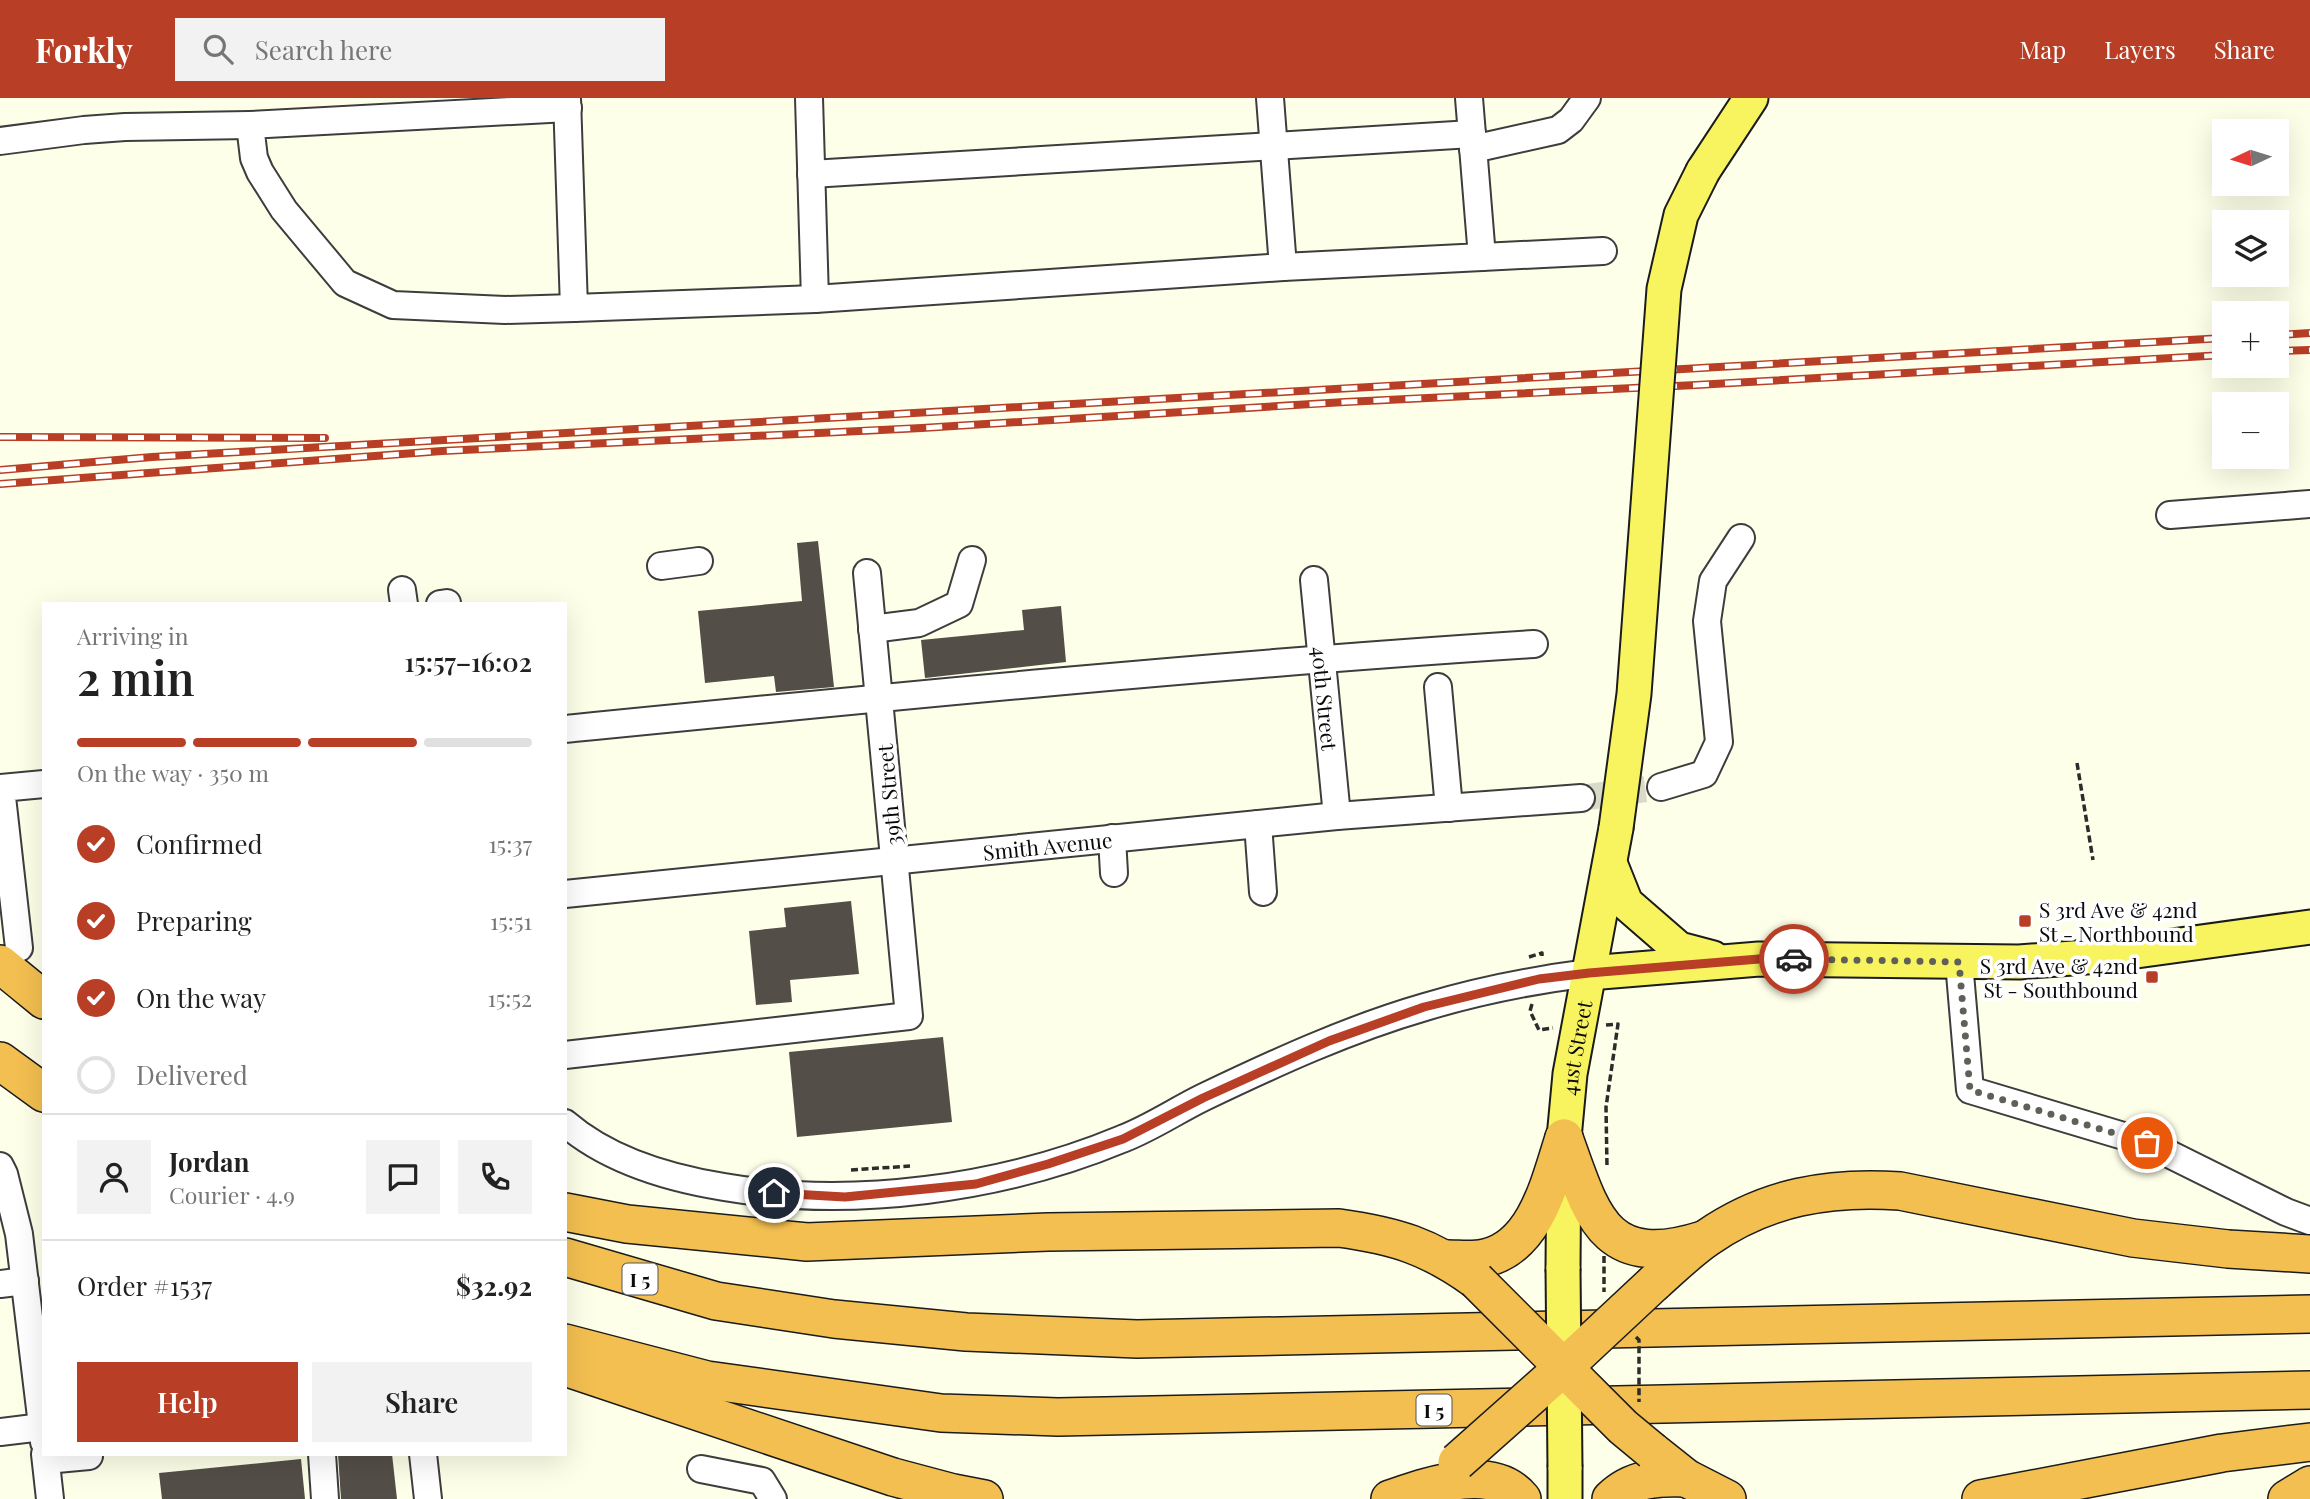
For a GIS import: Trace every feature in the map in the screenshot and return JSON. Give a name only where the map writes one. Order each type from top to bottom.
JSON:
[{"type":"highway","points":[[16,952],[36,994]]},
{"type":"highway","points":[[0,1060],[42,1092]]},
{"type":"highway","points":[[1564,1138],[1590,1207],[1600,1223],[1616,1237],[1643,1249],[1664,1250],[1705,1240]]},
{"type":"highway","points":[[1447,1259],[1483,1259],[1501,1253],[1521,1238],[1548,1185],[1564,1138]]},
{"type":"highway","points":[[1426,1486],[1457,1462],[1705,1240],[1748,1214],[1777,1203],[1830,1191],[1900,1191],[2133,1238],[2228,1249],[2310,1254]]},
{"type":"highway","points":[[567,1212],[627,1224],[807,1242],[1048,1232],[1339,1228],[1393,1238],[1447,1259],[1476,1280],[1623,1427],[1686,1478],[1727,1499]]},
{"type":"highway","name":"I 5","points":[[567,1258],[716,1301],[834,1320],[966,1332],[1137,1339],[2310,1314]]},
{"type":"highway","name":"I 5","points":[[567,1344],[721,1382],[941,1413],[1058,1417],[2310,1390]]},
{"type":"highway","points":[[567,1368],[893,1477],[984,1499]]},
{"type":"highway","points":[[1981,1499],[2222,1453],[2310,1442]]},
{"type":"highway","points":[[1611,1499],[1626,1487],[1640,1481],[1659,1477],[1686,1478]]},
{"type":"highway","points":[[1390,1499],[1426,1486],[1480,1479],[1497,1483],[1522,1499]]},
{"type":"highway","points":[[2287,1499],[2310,1485]]},
{"type":"main road","name":"41st Street","points":[[1565,1483],[1564,1138],[1570,1074],[1628,757],[1664,289],[1681,215],[1703,170],[1751,98]]},
{"type":"main road","points":[[1610,863],[1626,903],[1645,920],[1679,948],[1727,961]]},
{"type":"main road","points":[[1589,973],[1770,959],[2019,962],[2100,956],[2310,927]]},
{"type":"street","points":[[809,98],[815,299]]},
{"type":"street","points":[[1270,98],[1283,267]]},
{"type":"street","points":[[1469,98],[1482,257]]},
{"type":"street","points":[[811,174],[1275,146],[1473,142],[1558,130],[1571,120],[1587,98]]},
{"type":"street","points":[[0,141],[125,127],[250,125],[386,108],[568,103],[574,308]]},
{"type":"street","points":[[250,125],[254,158],[284,211],[345,283],[393,305],[505,310],[815,299],[1283,267],[1603,251]]},
{"type":"street","points":[[2169,515],[2310,504]]},
{"type":"street","points":[[1661,787],[1704,774],[1719,742],[1707,621],[1713,581],[1741,538]]},
{"type":"street","points":[[872,629],[919,623],[959,604],[972,560]]},
{"type":"street","points":[[661,566],[699,561]]},
{"type":"street","name":"39th Street","points":[[567,1055],[909,1016],[867,573]]},
{"type":"street","name":"40th Street","points":[[1314,580],[1337,816]]},
{"type":"street","points":[[567,729],[1322,658],[1534,644]]},
{"type":"street","points":[[1438,687],[1449,808]]},
{"type":"street","points":[[16,952],[1,788],[42,783]]},
{"type":"street","name":"Smith Avenue","points":[[567,894],[1337,816],[1581,798]]},
{"type":"street","points":[[1258,824],[1263,892]]},
{"type":"street","points":[[1111,838],[1114,873]]},
{"type":"street","points":[[1959,962],[1970,1090],[2147,1143],[2286,1212],[2310,1221]]},
{"type":"street","points":[[567,1125],[579,1136],[623,1159],[678,1180],[750,1192],[845,1197],[976,1184],[1123,1139],[1203,1098],[1329,1041],[1533,968],[1589,973]]},
{"type":"street","points":[[0,1167],[33,1251],[12,1282],[38,1348],[42,1417]]},
{"type":"street","points":[[0,1432],[42,1434]]},
{"type":"street","points":[[45,1456],[50,1499]]},
{"type":"street","points":[[323,1456],[325,1499]]},
{"type":"street","points":[[423,1456],[428,1499]]},
{"type":"street","points":[[701,1469],[762,1481],[773,1499]]},
{"type":"path","points":[[2077,763],[2093,860]]},
{"type":"path","points":[[845,1170],[911,1166]]},
{"type":"path","points":[[1604,1256],[1605,1299],[1616,1317],[1639,1340],[1639,1412],[1623,1427]]},
{"type":"building","points":[[818,541],[834,687],[776,692],[774,676],[705,683],[698,611],[802,601],[797,543]]},
{"type":"building","points":[[1061,606],[1066,662],[925,678],[921,640],[1024,630],[1022,610]]},
{"type":"building","points":[[851,901],[859,974],[790,980],[792,1002],[756,1005],[749,931],[786,927],[784,908]]},
{"type":"building","points":[[943,1037],[952,1122],[797,1137],[789,1052]]},
{"type":"building","points":[[338,1456],[392,1456],[397,1499],[341,1499]]},
{"type":"building","points":[[301,1459],[305,1499],[162,1499],[159,1473]]},
{"type":"tunnel","points":[[1581,798],[1661,787]]},
{"type":"railway","points":[[2289,334],[2310,333]]},
{"type":"railway","points":[[0,470],[152,457],[2212,339]]},
{"type":"railway","points":[[2289,351],[2310,350]]},
{"type":"railway","points":[[0,484],[442,451],[922,428],[1345,402],[2212,356]]},
{"type":"railway","points":[[0,437],[325,438]]},
{"type":"way so far","points":[[1794,959],[1959,962],[1970,1090],[2147,1143]]},
{"type":"place","name":"S 3rd Ave & 42nd St - Northbound","points":[[2025,921]]},
{"type":"place","name":"S 3rd Ave & 42nd St - Southbound","points":[[2152,977]]},
{"type":"route","points":[[774,1193],[845,1197],[976,1184],[1048,1164],[1123,1139],[1203,1098],[1329,1041],[1424,1007],[1539,979],[1759,959],[1794,959]]}]
